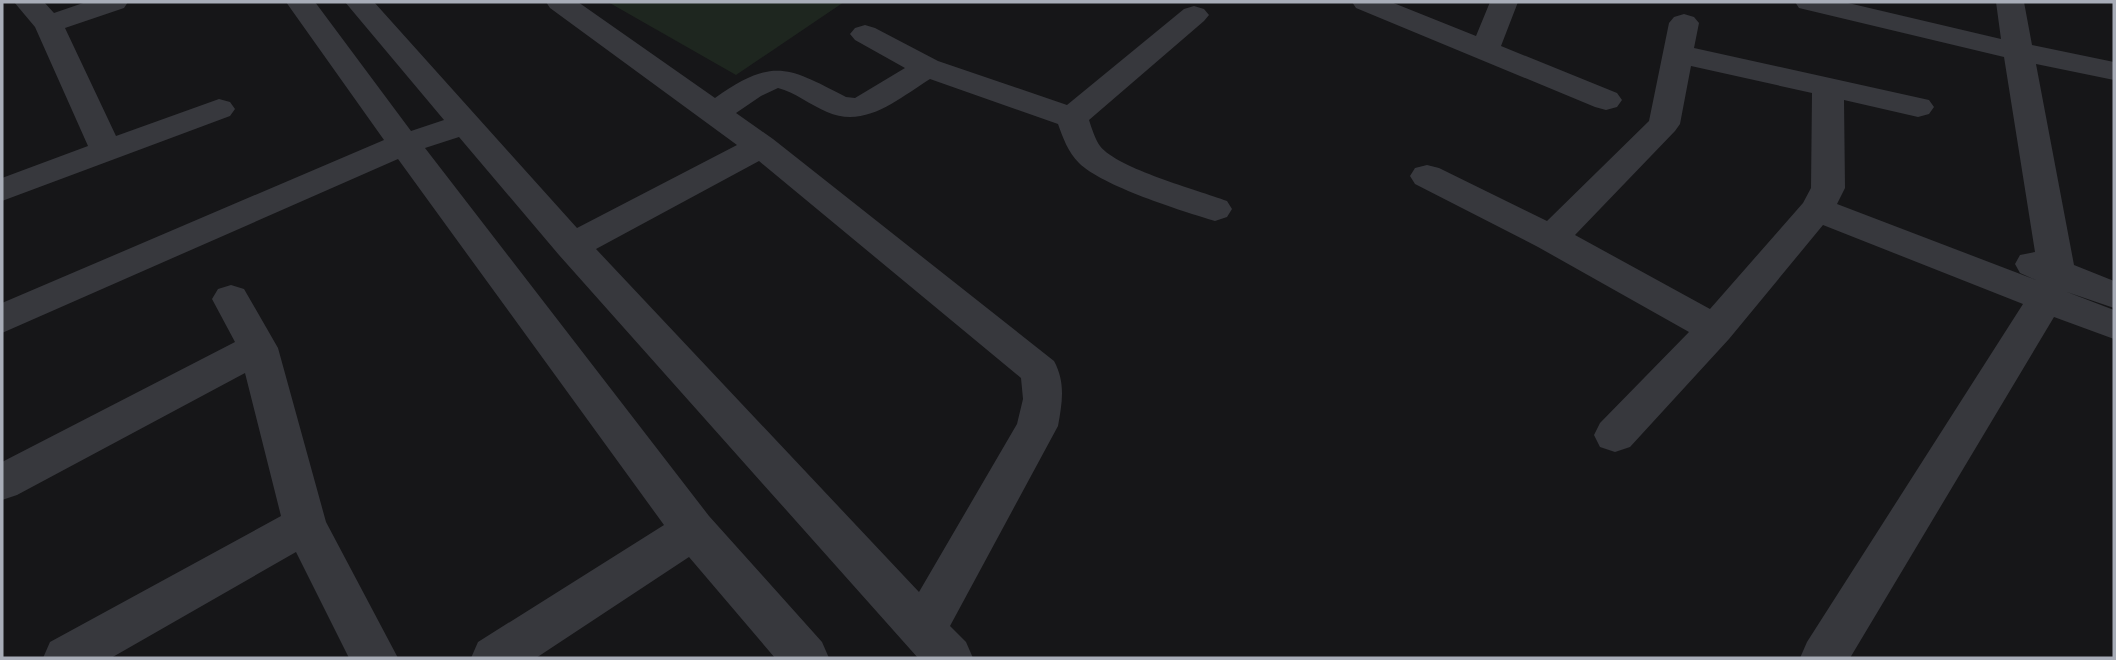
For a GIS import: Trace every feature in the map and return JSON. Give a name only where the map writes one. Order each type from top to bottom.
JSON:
[{"type":"street","points":[[106,149],[38,13],[114,2]]},
{"type":"street","points":[[300,2],[693,530],[805,658]]},
{"type":"street","points":[[359,2],[572,246],[949,658]]},
{"type":"street","points":[[560,2],[761,146],[1040,372],[1043,398],[1037,426],[923,630]]},
{"type":"street","points":[[1366,2],[1606,100]]},
{"type":"street","points":[[1485,50],[1504,2]]},
{"type":"street","points":[[1809,2],[2019,52],[2114,71]]},
{"type":"street","points":[[1824,658],[2052,286],[2010,2]]},
{"type":"street","points":[[1072,118],[1194,15]]},
{"type":"street","points":[[864,34],[927,68],[1072,118],[1082,143],[1092,157],[1117,171],[1215,209]]},
{"type":"street","points":[[1551,238],[1664,124],[1681,39],[1828,87],[1918,107]]},
{"type":"street","points":[[715,113],[765,81],[781,77],[839,106],[860,108],[927,68]]},
{"type":"street","points":[[1615,435],[1715,329],[1822,198],[1828,87]]},
{"type":"street","points":[[2,190],[219,109]]},
{"type":"street","points":[[2,319],[404,144],[465,124]]},
{"type":"street","points":[[572,246],[761,146]]},
{"type":"street","points":[[1427,176],[1551,238],[1715,329]]},
{"type":"street","points":[[1822,198],[2052,286],[2114,326]]},
{"type":"street","points":[[2052,286],[2114,295]]},
{"type":"street","points":[[231,299],[258,348],[305,525],[374,658]]},
{"type":"street","points":[[2,482],[258,348]]},
{"type":"street","points":[[67,658],[305,525]]},
{"type":"street","points":[[495,658],[693,530]]},
{"type":"shaded area","points":[[608,2],[844,2],[736,75]]}]
